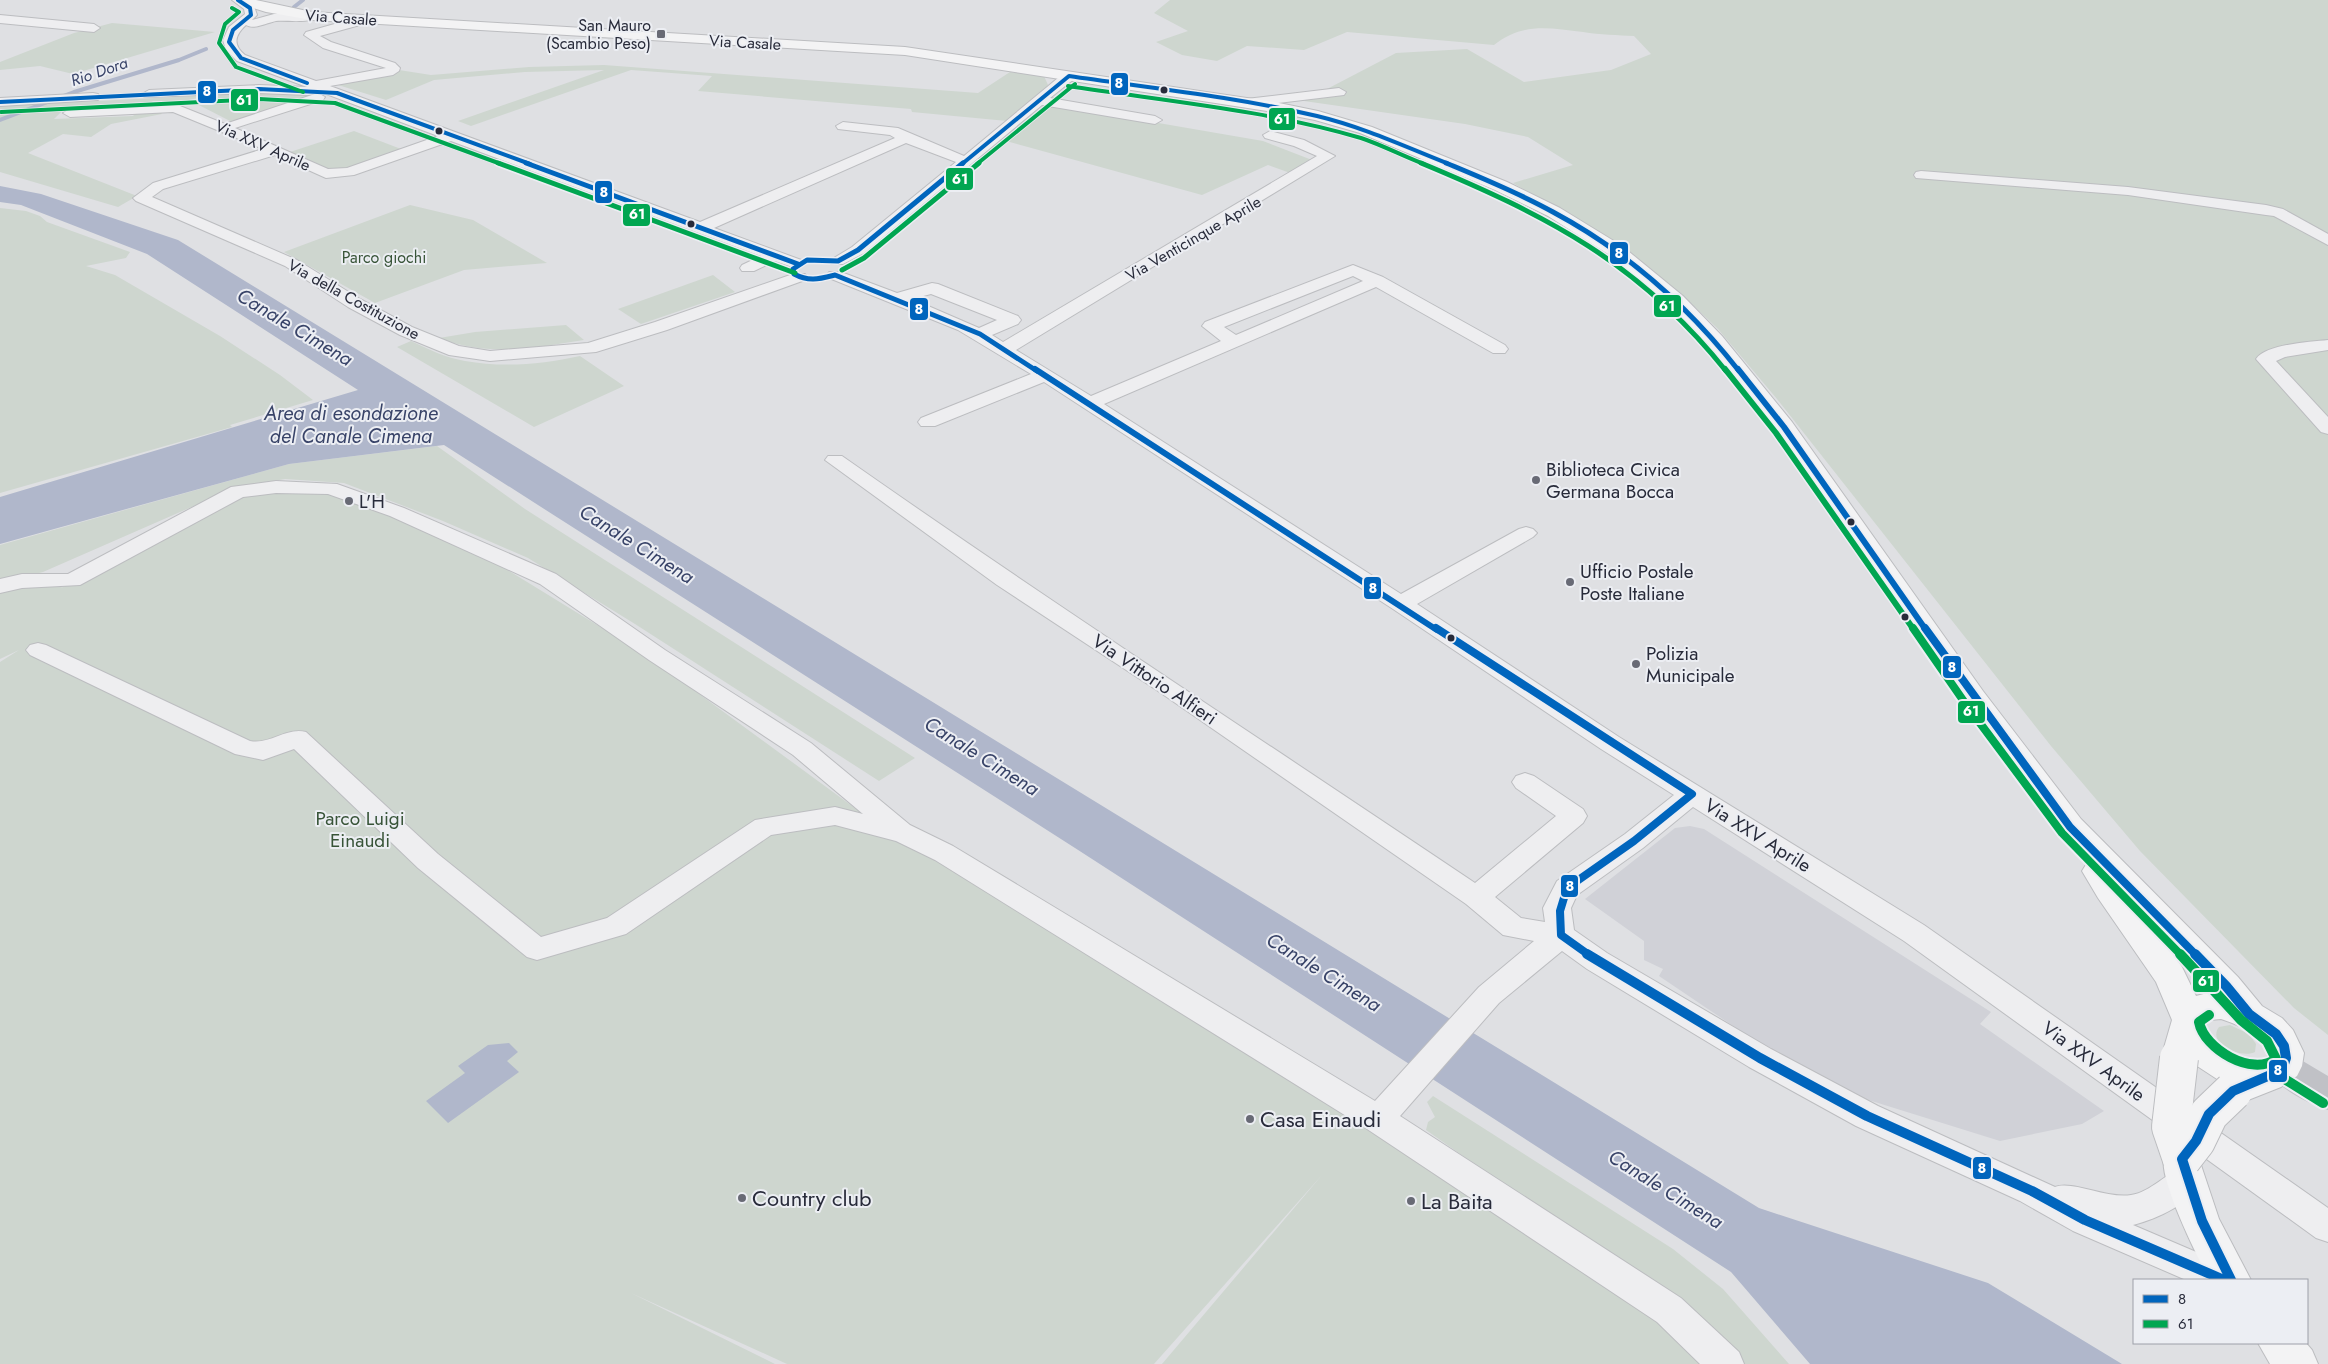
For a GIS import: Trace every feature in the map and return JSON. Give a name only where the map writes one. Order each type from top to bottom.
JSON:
[{"type":"main road","name":"Via Casale","points":[[243,0],[266,8],[312,16],[905,51],[1246,103],[1318,116],[1366,130],[1501,186],[1554,212],[1615,250],[1676,300],[1715,340],[1784,427],[1973,697],[2079,839]]},
{"type":"main road","points":[[2079,839],[2134,891],[2226,986],[2250,1014],[2264,1024],[2280,1040],[2286,1058],[2208,1114],[2184,1170]]},
{"type":"main road","points":[[2079,839],[2109,890],[2170,976],[2186,1035],[2216,1062],[2232,1071],[2260,1078]]},
{"type":"main road","points":[[2230,1279],[2210,1245],[2196,1212],[2171,1127],[2186,1035],[2195,1011],[2204,1006],[2218,1005],[2250,1014]]},
{"type":"main road","points":[[2280,1344],[2297,1364]]},
{"type":"street","points":[[230,35],[251,15],[250,8],[238,0]]},
{"type":"street","points":[[251,24],[266,8]]},
{"type":"street","points":[[230,35],[251,24],[274,18],[312,16]]},
{"type":"street","points":[[316,85],[383,74],[394,68],[327,45],[310,35],[367,19]]},
{"type":"street","points":[[1,20],[94,28]]},
{"type":"street","points":[[305,32],[322,32]]},
{"type":"street","name":"Via XXV Aprile","points":[[230,35],[228,42],[241,58],[702,227],[775,255],[798,271]]},
{"type":"street","name":"Via XXV Aprile","points":[[246,89],[272,81],[282,74]]},
{"type":"street","points":[[798,271],[819,280],[836,268],[1069,76]]},
{"type":"street","name":"Via XXV Aprile","points":[[0,102],[246,89],[284,89],[337,93]]},
{"type":"street","name":"Via Casale","points":[[1246,103],[1339,92]]},
{"type":"street","points":[[231,124],[300,101],[337,93]]},
{"type":"street","points":[[1039,100],[1155,120]]},
{"type":"street","name":"Via XXV Aprile","points":[[70,113],[175,108],[276,150],[326,174],[349,172],[451,136]]},
{"type":"street","points":[[843,126],[869,127],[893,131],[965,161]]},
{"type":"street","name":"Via Venticinque Aprile","points":[[1004,349],[1328,156],[1298,143],[1270,135]]},
{"type":"street","points":[[702,227],[906,138]]},
{"type":"street","name":"Via della Costituzione","points":[[276,150],[158,186],[141,198],[291,263],[354,303],[406,331],[455,351],[490,356],[590,348],[662,326],[798,271]]},
{"type":"street","points":[[1922,175],[2128,191],[2266,210],[2278,212],[2328,240]]},
{"type":"street","points":[[748,268],[775,255]]},
{"type":"street","name":"Via XXV Aprile","points":[[836,268],[896,299],[980,334],[1400,604],[1485,662],[1914,933],[2328,1227]]},
{"type":"street","points":[[1234,342],[1212,326],[1353,270],[1377,281],[1499,349]]},
{"type":"street","points":[[1089,404],[1377,281]]},
{"type":"street","points":[[896,299],[932,288],[1012,320],[980,334]]},
{"type":"street","points":[[1282,298],[1307,311]]},
{"type":"street","points":[[2328,345],[2281,352],[2265,359],[2328,428]]},
{"type":"street","points":[[928,422],[1045,375]]},
{"type":"street","name":"Via Vittorio Alfieri","points":[[835,460],[1005,580],[1166,686],[1476,897],[1513,927],[1561,935],[1597,960],[1768,1063],[1867,1116],[2032,1191],[2085,1220],[2222,1279]]},
{"type":"street","points":[[0,586],[22,581],[72,580],[238,491],[276,487],[330,488],[397,512],[548,579],[657,655],[802,749],[904,833]]},
{"type":"street","points":[[1400,604],[1526,533]]},
{"type":"street","points":[[38,650],[244,748],[263,752],[297,738],[428,861],[537,949],[616,926],[764,827],[835,816],[904,833],[944,853],[1378,1119],[1669,1310],[1726,1364]]},
{"type":"street","points":[[1476,897],[1574,816],[1525,782]]},
{"type":"street","points":[[1378,1119],[1489,995],[1561,935],[1557,908],[1567,888],[1634,841],[1692,794]]},
{"type":"street","points":[[2260,1078],[2328,1094]]},
{"type":"street","name":"Via Vittorio Alfieri","points":[[2032,1191],[2113,1210],[2132,1210],[2152,1202],[2184,1170]]},
{"type":"shaded area","points":[[1690,826],[1704,829],[1991,1012],[1980,1024],[2104,1111],[2082,1124],[2000,1141],[1862,1098],[1745,1034],[1659,976],[1663,969],[1644,960],[1644,941],[1585,899],[1675,828]]},
{"type":"green space","points":[[1170,0],[2328,0],[2328,1035],[2294,1008],[2140,851],[2051,746],[1777,399],[1718,329],[1695,307],[1622,247],[1513,183],[1573,165],[1528,137],[1465,124],[1304,101],[1396,53],[1467,49],[1524,82],[1611,70],[1651,54],[1634,36],[1537,28],[1515,33],[1494,45],[1347,32],[1304,50],[1247,46],[1217,61],[1182,55],[1156,42],[1188,31],[1154,13]]},
{"type":"green space","points":[[112,23],[215,32],[73,74],[40,66],[0,70],[0,62],[74,33]]},
{"type":"green space","points":[[604,65],[978,93],[1010,72],[1044,76],[1048,85],[1007,121],[912,112],[911,109],[698,91],[712,76],[631,70],[471,126],[458,121],[604,70],[525,72],[434,80],[386,100],[335,84],[399,70],[431,75],[529,67]]},
{"type":"green space","points":[[264,92],[312,96],[232,122],[191,101],[226,94]]},
{"type":"green space","points":[[212,95],[184,101],[153,101],[142,107],[63,110],[54,119],[133,116],[138,111],[159,111],[162,114],[111,124],[91,137],[63,134],[28,153],[137,196],[118,207],[0,172],[0,106]]},
{"type":"green space","points":[[1048,104],[1263,141],[1312,160],[1293,174],[1268,165],[1202,195],[1006,141]]},
{"type":"green space","points":[[354,131],[401,149],[344,170],[328,170],[287,153]]},
{"type":"green space","name":"Parco giochi","points":[[410,205],[473,220],[547,263],[464,270],[375,303],[284,252]]},
{"type":"green space","points":[[0,208],[26,211],[40,216],[47,222],[130,252],[126,258],[86,266],[115,275],[220,336],[280,375],[313,400],[230,425],[232,427],[0,493]]},
{"type":"green space","points":[[713,275],[735,292],[641,324],[618,309]]},
{"type":"green space","points":[[566,325],[584,340],[529,348],[493,349],[457,344],[439,338],[475,332]]},
{"type":"green space","points":[[411,341],[451,358],[480,363],[509,365],[580,356],[624,386],[534,427],[397,347]]},
{"type":"green space","points":[[437,446],[525,509],[915,758],[879,781],[635,624],[528,558],[443,521],[344,483],[285,479],[235,488],[43,572],[0,583],[0,545],[289,464]]},
{"type":"green space","name":"Parco Luigi Einaudi","points":[[292,490],[340,496],[425,530],[506,569],[646,655],[904,844],[948,865],[1313,1092],[1669,1330],[1700,1364],[1162,1364],[1322,1175],[1154,1364],[787,1364],[631,1293],[775,1364],[0,1364],[0,662],[19,650],[0,659],[0,589],[19,584],[63,586],[61,588],[238,494]]},
{"type":"green space","points":[[2230,1025],[2249,1034],[2256,1044],[2255,1052],[2249,1054],[2234,1052],[2221,1044],[2217,1039],[2216,1033],[2219,1027]]},
{"type":"green space","points":[[1433,1096],[1673,1249],[1723,1289],[1789,1364],[1731,1364],[1669,1301],[1426,1130],[1428,1122],[1435,1117],[1427,1102]]},
{"type":"water","points":[[0,186],[41,194],[178,240],[1759,1208],[1988,1283],[2122,1364],[1810,1364],[1731,1272],[1075,848],[444,445],[289,464],[0,544],[0,497],[358,390],[147,254],[21,205],[0,202]]},
{"type":"water","points":[[509,1043],[518,1052],[507,1061],[519,1072],[448,1123],[426,1101],[465,1073],[458,1066],[488,1045]]},
{"type":"waterway","name":"Rio Dora","points":[[294,7],[303,0]]},
{"type":"waterway","name":"Rio Dora","points":[[0,120],[74,92],[179,60],[206,49]]},
{"type":"transit line","name":"8","points":[[238,0],[250,8],[251,15],[233,30],[229,42],[241,58],[307,83]]},
{"type":"transit line","name":"61","points":[[232,8],[239,12],[225,24],[219,43],[236,67],[303,92]]},
{"type":"transit line","name":"8","points":[[2222,1279],[2085,1220],[2032,1191],[1867,1116],[1760,1058],[1597,961],[1561,935],[1560,911],[1567,888],[1634,841],[1692,794],[980,334],[835,275],[814,280],[804,279],[794,274],[793,269],[807,260],[838,261],[858,250],[1069,76],[1274,107],[1318,116],[1366,130],[1501,186],[1554,212],[1615,250],[1676,300],[1715,340],[1784,427],[1973,697],[2070,827],[2226,986],[2249,1014],[2276,1034],[2284,1046],[2286,1058],[2283,1067],[2275,1073],[2233,1091],[2209,1114],[2196,1141],[2182,1159],[2190,1191],[2202,1221],[2215,1251],[2230,1279]]},
{"type":"transit line","name":"61","points":[[842,270],[864,258],[1075,84]]},
{"type":"transit line","name":"61","points":[[1068,86],[1272,117],[1316,126],[1363,139],[1497,195],[1549,221],[1609,258],[1669,307],[1707,347],[1776,433],[1965,703],[2062,833],[2218,993],[2241,1020],[2267,1041],[2276,1059],[2269,1064],[2245,1063],[2218,1049],[2201,1031],[2199,1022],[2209,1015]]},
{"type":"transit line","name":"8","points":[[0,102],[259,89],[337,93],[798,264]]},
{"type":"transit line","name":"61","points":[[1,112],[259,99],[335,103],[795,273]]},
{"type":"transit line","name":"61","points":[[2278,1075],[2323,1103]]},
{"type":"place","name":"San Mauro (Scambio Peso)","points":[[661,34]]},
{"type":"place","name":"Biblioteca Civica Germana Bocca","points":[[1536,480]]},
{"type":"place","name":"L'H","points":[[349,501]]},
{"type":"place","name":"Ufficio Postale Poste Italiane","points":[[1570,582]]},
{"type":"place","name":"Polizia Municipale","points":[[1636,664]]},
{"type":"place","name":"Casa Einaudi","points":[[1250,1119]]},
{"type":"place","name":"Country club","points":[[742,1198]]},
{"type":"place","name":"La Baita","points":[[1411,1201]]},
{"type":"water label","name":"Canale Cimena","points":[[295,327]]},
{"type":"water label","name":"Area di esondazione del Canale Cimena","points":[[351,424]]},
{"type":"water label","name":"Canale Cimena","points":[[637,544]]},
{"type":"water label","name":"Canale Cimena","points":[[982,756]]},
{"type":"water label","name":"Canale Cimena","points":[[1324,972]]},
{"type":"water label","name":"Canale Cimena","points":[[1666,1189]]}]
